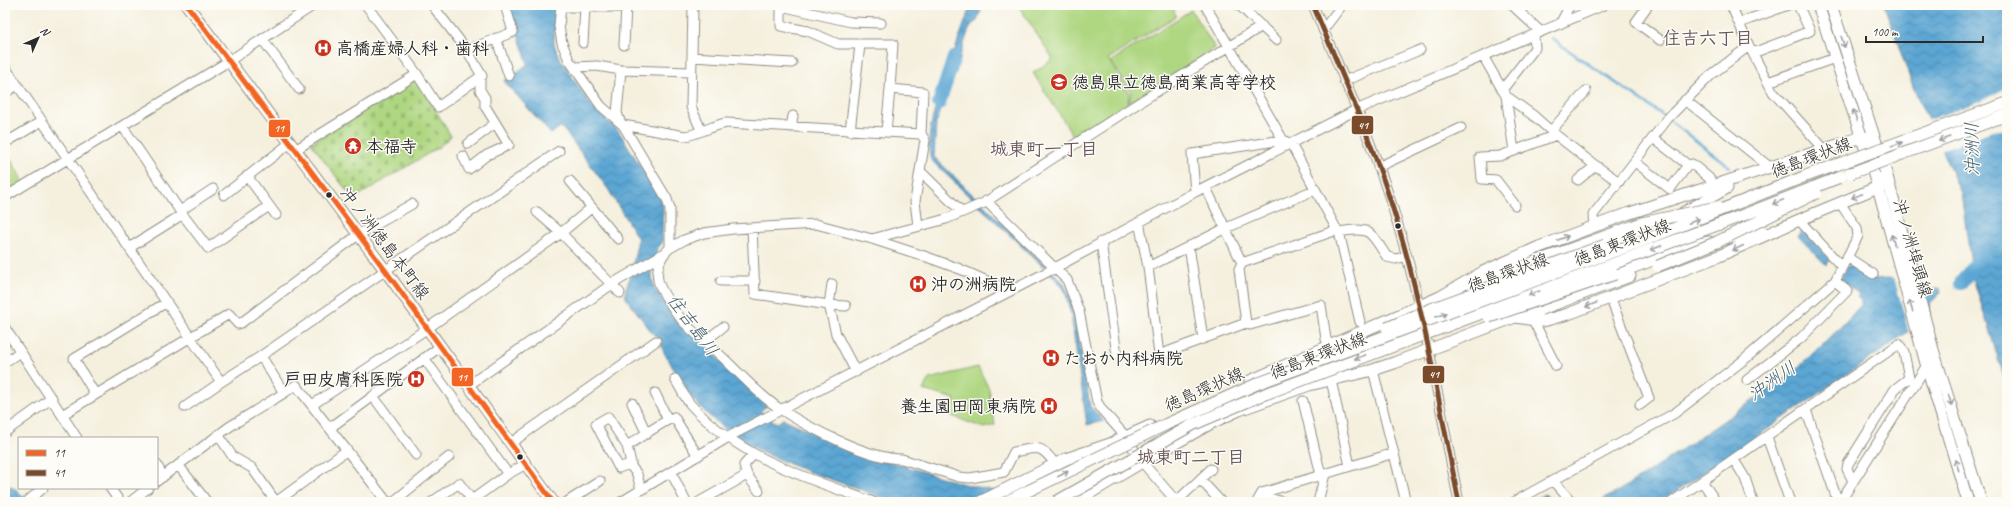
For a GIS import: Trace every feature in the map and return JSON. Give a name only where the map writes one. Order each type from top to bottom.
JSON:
[{"type":"main road","name":"沖ノ洲徳島本町線","points":[[187,5],[428,328],[553,502]]},
{"type":"main road","name":"沖ノ洲埠頭線","points":[[1818,5],[1909,278]]},
{"type":"main road","name":"沖ノ洲埠頭線","points":[[1831,5],[1886,173],[1909,278],[1924,332],[1927,367],[1966,500]]},
{"type":"main road","name":"徳島環状線","points":[[1006,502],[1166,424],[1259,383],[1643,241],[1806,176],[2007,104]]},
{"type":"main road","name":"徳島環状線","points":[[1840,177],[2007,115]]},
{"type":"main road","name":"徳島環状線","points":[[980,502],[1055,464],[1126,437],[1329,345],[1440,297],[1508,260],[1594,226],[1862,138],[1869,138],[1876,143]]},
{"type":"main road","points":[[1314,362],[1430,309],[1605,245],[1672,218],[1731,186],[1771,168]]},
{"type":"main road","points":[[1878,187],[1886,173]]},
{"type":"main road","points":[[1440,297],[1642,223],[1751,198],[1806,176]]},
{"type":"main road","points":[[1520,317],[1658,266],[1717,242],[1806,199],[1840,177]]},
{"type":"main road","name":"徳島東環状線","points":[[1056,502],[1192,425],[1287,385],[1749,213],[1840,177]]},
{"type":"main road","name":"徳島環状線","points":[[1075,502],[1142,462],[1226,416],[1297,389],[1373,370],[1428,350],[1476,330],[1520,317],[1543,321],[1719,256],[1840,202],[1878,187]]},
{"type":"main road","points":[[1380,350],[1523,307],[1693,245],[1764,231],[1797,221]]},
{"type":"main road","name":"沖ノ洲埠頭線","points":[[1924,332],[1942,373],[1981,502]]},
{"type":"street","points":[[5,197],[123,127],[229,61],[314,5]]},
{"type":"street","points":[[366,5],[417,74],[438,107],[480,77]]},
{"type":"street","points":[[432,5],[467,50],[482,76],[480,77],[480,90],[485,98],[485,106],[494,124],[509,146],[487,155],[469,169],[463,156]]},
{"type":"street","points":[[467,50],[513,32],[505,5]]},
{"type":"street","points":[[693,5],[691,107],[701,130]]},
{"type":"street","points":[[1205,5],[1338,231],[1360,322]]},
{"type":"street","points":[[1239,5],[1276,40]]},
{"type":"street","points":[[1313,5],[1378,167],[1407,256],[1459,502]]},
{"type":"street","points":[[1324,30],[1342,5]]},
{"type":"street","points":[[1504,93],[1535,48],[1537,34],[1512,5]]},
{"type":"street","points":[[1560,24],[1570,5]]},
{"type":"street","points":[[620,502],[731,436],[1052,269],[1195,192],[1206,188],[1287,142],[1356,110],[1604,5]]},
{"type":"street","points":[[1648,5],[1636,22],[1660,40]]},
{"type":"street","points":[[1732,5],[1751,49],[1773,92],[1825,150]]},
{"type":"street","points":[[1739,23],[1788,5]]},
{"type":"street","points":[[1798,5],[1810,31]]},
{"type":"street","points":[[624,45],[626,7],[561,6],[559,26],[562,43],[568,60],[601,106],[622,123],[685,136],[726,123],[922,134]]},
{"type":"street","points":[[881,23],[851,22],[781,6],[781,26],[808,31],[838,44],[893,44],[886,132]]},
{"type":"street","points":[[583,43],[585,7]]},
{"type":"street","points":[[872,239],[962,212],[982,204],[1262,26]]},
{"type":"street","points":[[1594,226],[1593,215],[1668,119],[1711,75],[1751,49],[1825,27]]},
{"type":"street","points":[[496,38],[509,76]]},
{"type":"street","points":[[262,39],[299,89]]},
{"type":"street","points":[[850,131],[860,44]]},
{"type":"street","points":[[1344,81],[1420,50]]},
{"type":"street","points":[[1483,56],[1504,93],[1514,151]]},
{"type":"street","points":[[692,57],[792,63]]},
{"type":"street","points":[[1768,82],[1835,58]]},
{"type":"street","points":[[574,67],[597,66],[621,70],[692,72]]},
{"type":"street","points":[[5,67],[69,158],[221,382]]},
{"type":"street","points":[[621,70],[617,113],[667,199],[670,209],[663,253],[658,272],[658,281],[682,320],[768,401],[825,434],[861,449],[895,459],[902,459],[960,477],[970,478],[1004,472],[1014,452],[1037,448],[1046,451],[1055,464]]},
{"type":"street","points":[[224,195],[247,176],[292,147],[417,74]]},
{"type":"street","points":[[5,93],[17,85]]},
{"type":"street","points":[[890,89],[923,92],[922,134],[924,140],[915,201],[918,226]]},
{"type":"street","points":[[1515,204],[1496,180],[1482,178],[1480,157],[1500,156],[1553,133],[1586,91]]},
{"type":"street","points":[[1504,93],[1595,166],[1620,182]]},
{"type":"street","points":[[1686,100],[1771,168]]},
{"type":"street","points":[[791,127],[793,116]]},
{"type":"street","points":[[5,143],[42,121]]},
{"type":"street","points":[[468,144],[494,124]]},
{"type":"street","points":[[123,127],[181,212],[208,248],[269,206]]},
{"type":"street","points":[[1378,167],[1461,128]]},
{"type":"street","points":[[1653,138],[1688,165],[1692,164],[1709,178],[1714,187]]},
{"type":"street","points":[[1195,192],[1192,154],[1287,142]]},
{"type":"street","points":[[186,407],[559,151]]},
{"type":"street","points":[[1635,162],[1670,189],[1688,165]]},
{"type":"street","points":[[1578,180],[1595,166]]},
{"type":"street","points":[[920,172],[962,212]]},
{"type":"street","points":[[247,176],[276,215]]},
{"type":"street","points":[[570,181],[618,239]]},
{"type":"street","points":[[1206,188],[1242,263]]},
{"type":"street","points":[[129,248],[213,189]]},
{"type":"street","points":[[1148,267],[1224,228],[1314,190]]},
{"type":"street","points":[[1514,502],[1675,413],[1745,359],[1836,280],[1858,236],[1857,228],[1840,202]]},
{"type":"street","points":[[62,414],[229,314],[238,324],[241,323],[358,235],[412,204]]},
{"type":"street","points":[[982,204],[1052,269],[1067,280],[1077,305],[1088,352],[1097,402],[1102,410],[1126,437],[1142,462],[1177,502],[1211,469]]},
{"type":"street","points":[[312,405],[428,328],[561,233],[591,208]]},
{"type":"street","points":[[537,212],[561,233],[620,293]]},
{"type":"street","points":[[1797,221],[1842,267]]},
{"type":"street","points":[[1139,222],[1148,267],[1159,355],[1246,323],[1250,325],[1321,305],[1326,339],[1329,345]]},
{"type":"street","points":[[469,385],[612,284],[684,240],[704,233],[816,224],[872,239],[960,268],[1001,287],[1007,292]]},
{"type":"street","points":[[752,228],[755,294],[829,305],[846,306]]},
{"type":"street","points":[[1246,323],[1239,269],[1242,263],[1338,231],[1360,229],[1367,230],[1374,237],[1387,257],[1396,260],[1407,256]]},
{"type":"street","points":[[1101,242],[1118,355]]},
{"type":"street","points":[[1189,246],[1203,339]]},
{"type":"street","points":[[1847,257],[1873,274]]},
{"type":"street","points":[[1747,380],[1801,338],[1846,291],[1836,280]]},
{"type":"street","points":[[721,281],[755,281]]},
{"type":"street","points":[[832,284],[829,305],[836,334],[856,372]]},
{"type":"street","points":[[1610,297],[1649,398],[1640,404]]},
{"type":"street","points":[[95,394],[74,359],[167,302]]},
{"type":"street","points":[[1533,320],[1556,366]]},
{"type":"street","points":[[705,341],[724,327]]},
{"type":"street","points":[[5,328],[76,437]]},
{"type":"street","points":[[511,443],[656,341]]},
{"type":"street","points":[[1672,502],[1899,344],[1904,352],[1909,378],[1894,389],[1848,464],[1847,469],[1853,481]]},
{"type":"street","points":[[330,428],[441,346]]},
{"type":"street","points":[[1839,502],[1913,385],[1927,367],[1933,350]]},
{"type":"street","points":[[5,362],[20,352]]},
{"type":"street","points":[[261,356],[284,393]]},
{"type":"street","points":[[424,358],[508,474]]},
{"type":"street","points":[[1927,367],[1942,373]]},
{"type":"street","points":[[1373,370],[1406,502]]},
{"type":"street","points":[[675,379],[690,404],[753,455],[818,482],[873,502]]},
{"type":"street","points":[[1331,380],[1350,466]]},
{"type":"street","points":[[160,479],[218,436],[296,385],[387,502]]},
{"type":"street","points":[[655,393],[668,420]]},
{"type":"street","points":[[372,396],[416,456]]},
{"type":"street","points":[[5,432],[52,398]]},
{"type":"street","points":[[1303,401],[1323,475],[1318,502]]},
{"type":"street","points":[[632,403],[647,434]]},
{"type":"street","points":[[1806,410],[1839,502]]},
{"type":"street","points":[[629,464],[619,468],[596,424],[608,417],[627,446],[631,463],[629,464],[636,474],[640,490]]},
{"type":"street","points":[[627,446],[647,434],[651,428],[674,417],[698,456]]},
{"type":"street","points":[[218,436],[233,457],[252,468],[275,502],[346,451]]},
{"type":"street","points":[[1767,437],[1790,502]]},
{"type":"street","points":[[1284,502],[1259,499],[1262,493],[1394,453]]},
{"type":"street","points":[[753,455],[744,465],[747,476],[759,491]]},
{"type":"street","points":[[393,502],[449,457]]},
{"type":"street","points":[[1734,460],[1745,478],[1753,502]]},
{"type":"street","points":[[432,502],[459,483],[472,500],[508,474],[526,464]]},
{"type":"street","points":[[178,466],[207,502]]},
{"type":"street","points":[[671,472],[686,502]]},
{"type":"street","points":[[699,502],[747,476]]},
{"type":"street","points":[[1200,480],[1221,502]]},
{"type":"street","points":[[1553,481],[1572,502]]},
{"type":"street","points":[[1702,481],[1716,502]]},
{"type":"street","points":[[567,502],[600,482]]},
{"type":"street","points":[[28,502],[42,489]]},
{"type":"street","points":[[111,489],[120,502]]},
{"type":"street","points":[[130,502],[147,489]]},
{"type":"green space","points":[[1018,5],[1172,5],[1176,16],[1108,59],[1129,94],[1128,103],[1074,137],[1033,73],[1053,59]]},
{"type":"green space","points":[[1191,10],[1215,48],[1129,103],[1131,93],[1111,61]]},
{"type":"green space","points":[[416,78],[451,136],[439,147],[353,199],[311,143]]},
{"type":"green space","points":[[5,149],[24,183],[5,194]]},
{"type":"green space","points":[[978,367],[989,389],[995,425],[984,428],[949,415],[955,399],[923,390],[929,379]]},
{"type":"water","points":[[508,5],[555,5],[554,44],[559,57],[593,108],[618,130],[661,199],[663,206],[662,243],[658,248],[651,270],[654,287],[673,316],[767,403],[767,406],[760,411],[777,423],[784,419],[861,453],[964,484],[1003,493],[1028,502],[923,502],[917,498],[901,502],[893,501],[798,468],[772,457],[725,429],[704,411],[687,391],[664,353],[660,339],[653,334],[626,298],[625,291],[631,275],[638,239],[608,189],[564,130],[560,127],[551,134],[504,81],[528,64]]},
{"type":"water","points":[[971,5],[983,5],[977,21],[972,24],[968,32],[953,77],[946,75]]},
{"type":"water","points":[[1884,5],[2007,5],[2007,387],[1973,278],[1961,193],[1913,87]]},
{"type":"water","points":[[942,85],[949,88],[936,123],[934,157],[1063,282],[1072,300],[1076,316],[1090,406],[1104,421],[1087,425],[1071,316],[1065,291],[1058,281],[931,160],[929,151],[930,132]]},
{"type":"water","points":[[1803,230],[1831,260],[1826,265],[1798,236]]},
{"type":"water","points":[[1855,265],[1873,279],[1888,278],[1929,287],[1930,290],[1940,288],[1941,293],[1930,303],[1930,315],[1890,345],[1673,494],[1659,502],[1599,502],[1640,478],[1783,380],[1814,353],[1861,305],[1861,301],[1857,297],[1859,294],[1840,279],[1848,266]]},
{"type":"water","points":[[8,485],[17,490],[29,502],[20,502],[5,495],[5,487]]},
{"type":"water","points":[[1545,494],[1552,502],[1530,502]]},
{"type":"pier","points":[[2004,89],[2007,89],[2007,129],[1992,131],[1939,151],[1926,121],[1983,100]]},
{"type":"pier","points":[[1894,277],[1922,283],[1930,317],[1909,333]]},
{"type":"waterway","points":[[1552,39],[1661,114],[1730,167]]},
{"type":"waterway","points":[[939,103],[954,58]]},
{"type":"waterway","name":"沖洲川","points":[[1961,283],[1983,254]]},
{"type":"transit line","name":"11","points":[[187,5],[385,270],[553,502]]},
{"type":"transit line","name":"41","points":[[1313,5],[1380,169],[1408,259],[1432,363],[1459,502]]},
{"type":"place","name":"高橋産婦人科・歯科","points":[[323,48]]},
{"type":"place","name":"徳島県立徳島商業高等学校","points":[[1059,82]]},
{"type":"place","name":"本福寺","points":[[353,146]]},
{"type":"place","name":"沖の洲病院","points":[[918,284]]},
{"type":"place","name":"たおか内科病院","points":[[1051,358]]},
{"type":"place","name":"戸田皮膚科医院","points":[[416,379]]},
{"type":"place","name":"養生園田岡東病院","points":[[1049,406]]},
{"type":"district","name":"住吉六丁目","points":[[1708,38]]},
{"type":"district","name":"城東町一丁目","points":[[1044,149]]},
{"type":"district","name":"城東町二丁目","points":[[1191,457]]},
{"type":"water label","name":"住吉島川","points":[[693,325]]}]
